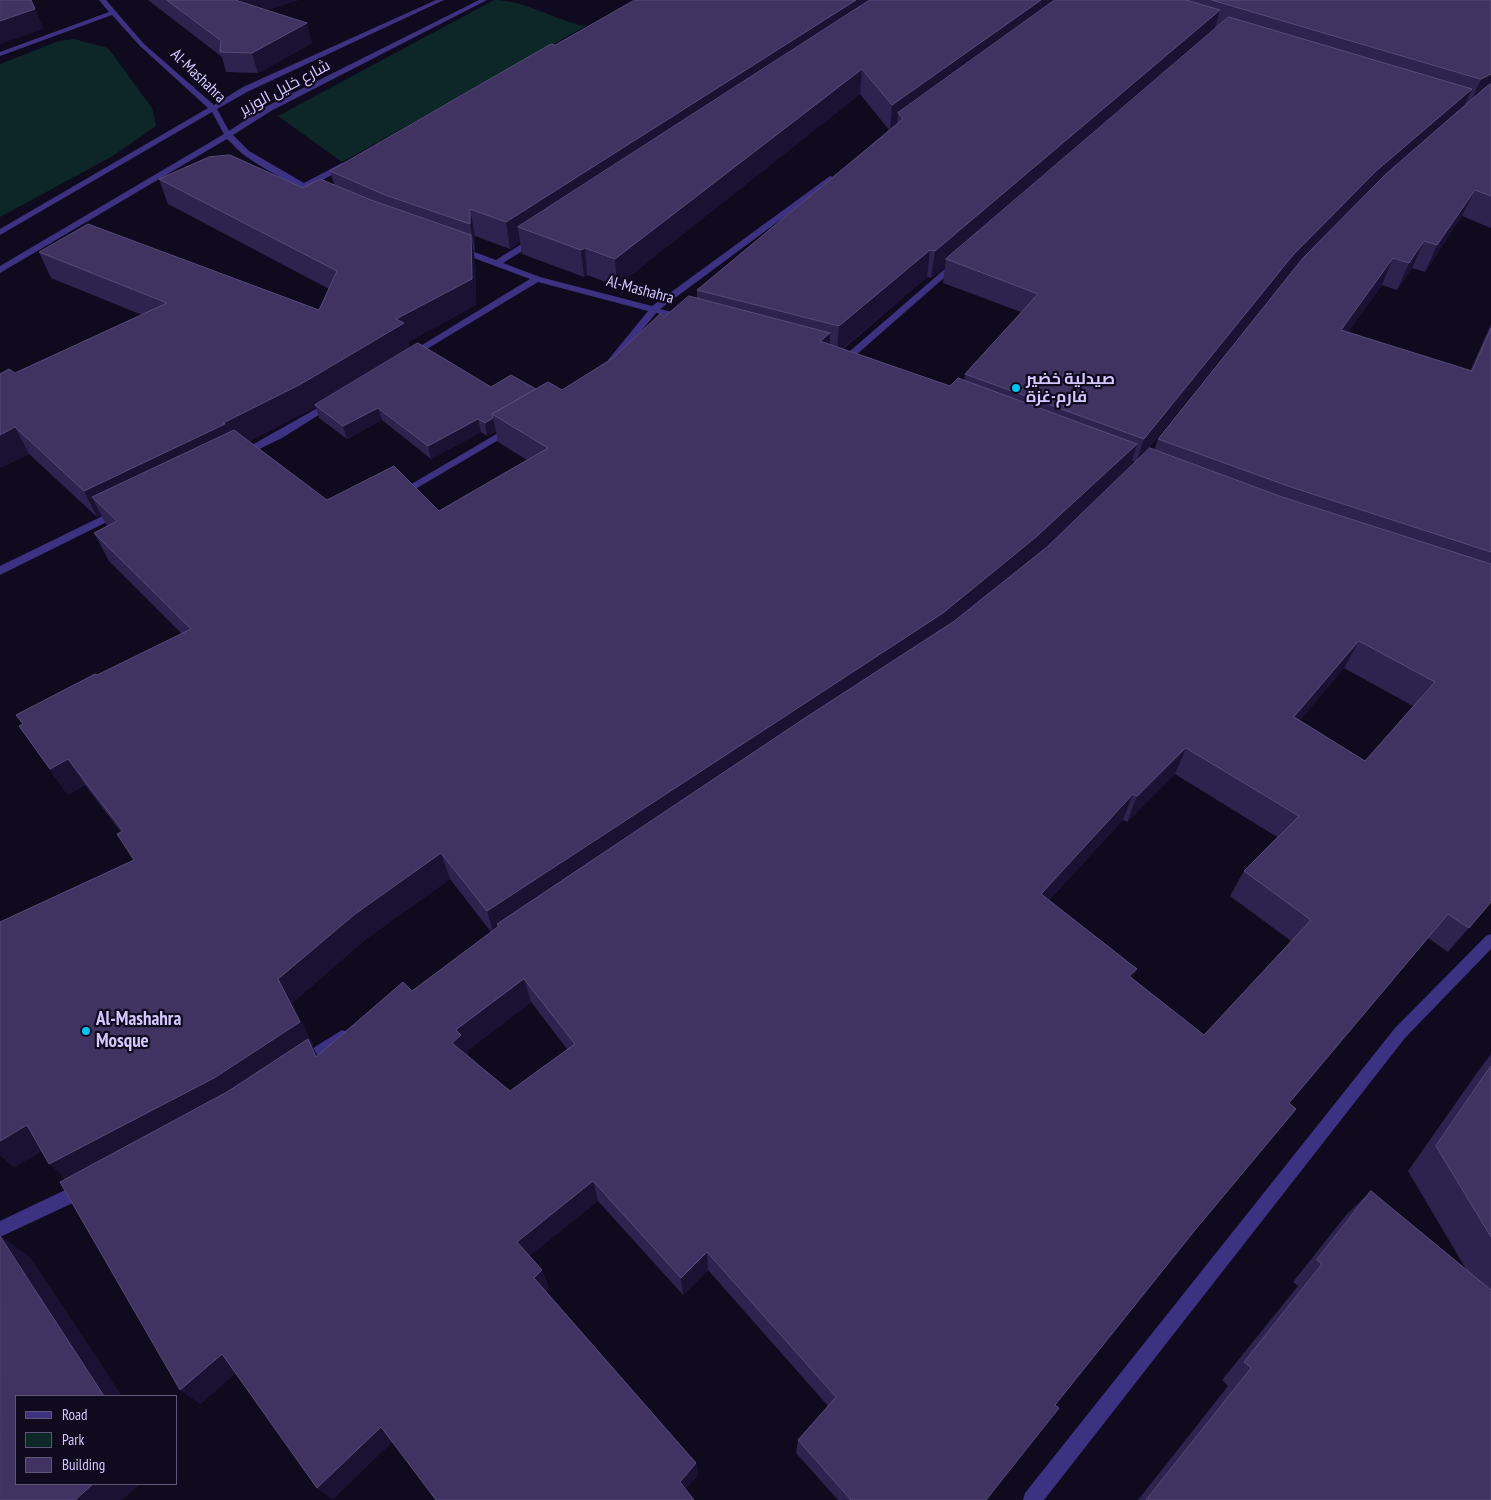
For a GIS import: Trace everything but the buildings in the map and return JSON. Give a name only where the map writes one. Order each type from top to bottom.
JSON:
[{"type":"street","name":"Al-Mashahra","points":[[102,0],[142,45],[213,108],[228,135],[246,153],[303,187],[326,198]]},
{"type":"street","name":"شارع خليل الوزير","points":[[0,232],[246,89],[441,0]]},
{"type":"street","name":"شارع خليل الوزير","points":[[0,270],[228,135],[268,109],[484,0]]},
{"type":"street","points":[[0,54],[114,12]]},
{"type":"street","points":[[303,187],[354,160]]},
{"type":"street","points":[[603,370],[654,309],[838,174]]},
{"type":"street","points":[[498,263],[538,237]]},
{"type":"street","name":"Al-Mashahra","points":[[445,244],[537,279],[691,319]]},
{"type":"street","points":[[844,361],[965,256]]},
{"type":"street","points":[[403,360],[537,279]]},
{"type":"street","points":[[234,457],[278,436],[337,400]]},
{"type":"street","points":[[413,486],[521,422]]},
{"type":"street","points":[[0,570],[129,507]]},
{"type":"street","points":[[1032,1500],[1400,1033],[1491,940]]},
{"type":"street","points":[[292,1070],[356,1028]]},
{"type":"street","points":[[0,1229],[100,1181]]},
{"type":"green space","points":[[494,0],[518,3],[563,20],[586,26],[342,162],[278,116]]},
{"type":"green space","points":[[74,39],[108,48],[152,108],[156,126],[111,157],[0,217],[0,64],[59,41]]},
{"type":"place","name":"صيدلية خضير فارم-غزة","points":[[1016,388]]},
{"type":"place","name":"Al-Mashahra Mosque","points":[[86,1031]]}]
